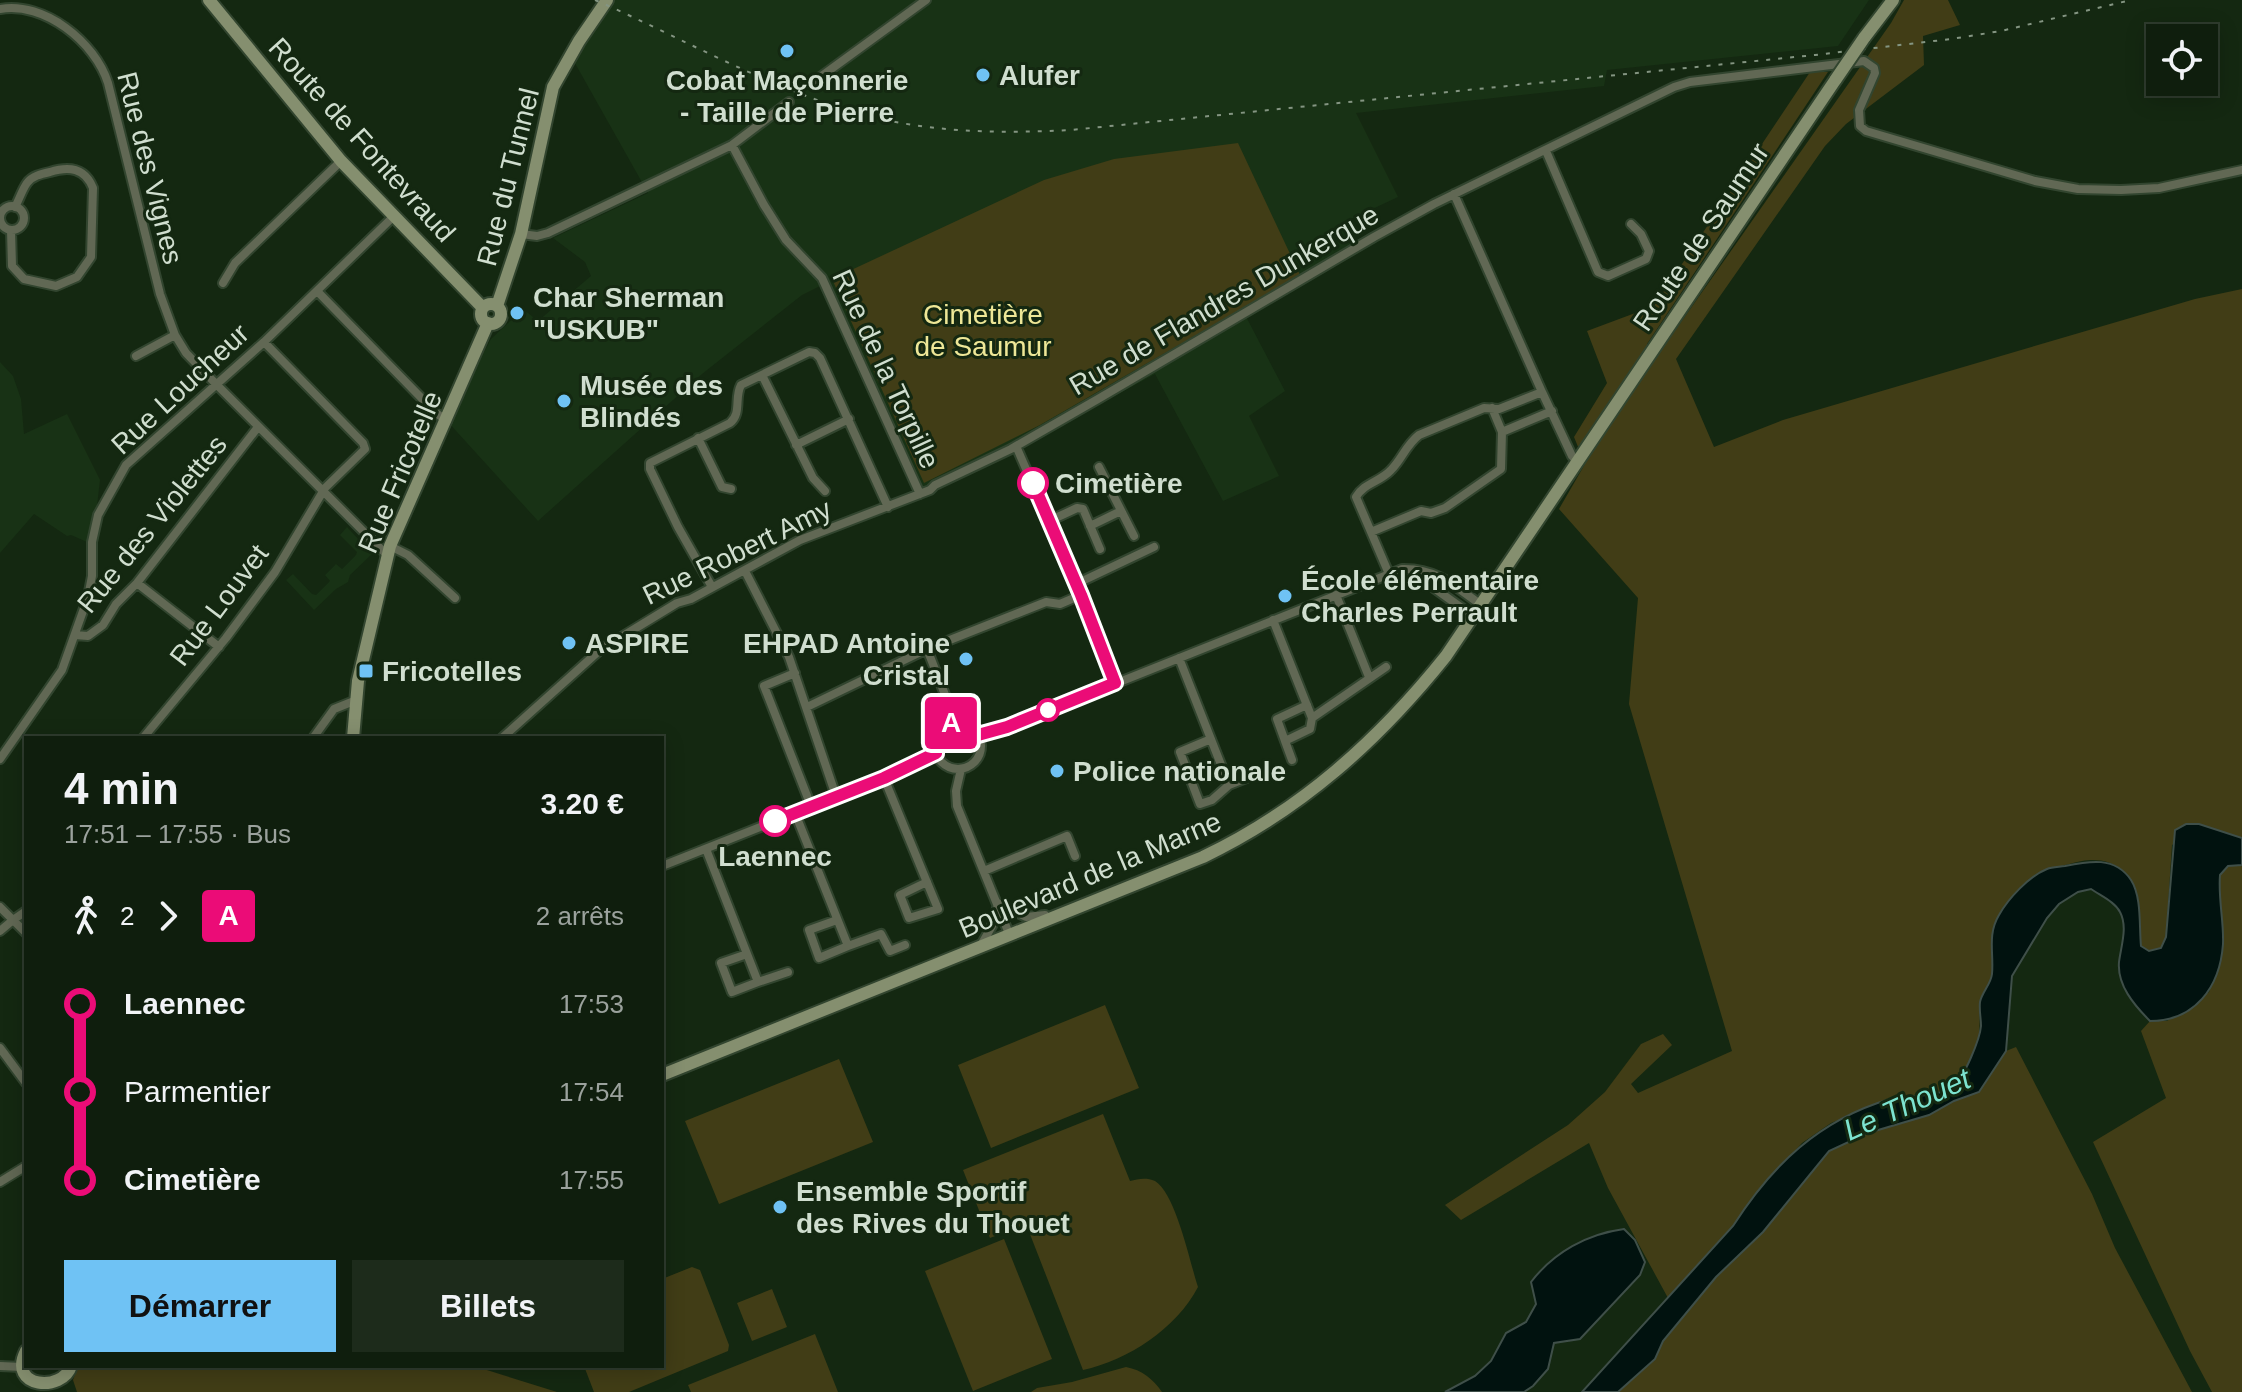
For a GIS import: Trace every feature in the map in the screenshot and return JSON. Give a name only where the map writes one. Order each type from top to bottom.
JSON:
[{"type":"main road","name":"Route de Fontevraud","points":[[209,0],[341,161],[483,308]]},
{"type":"main road","name":"Rue du Tunnel","points":[[497,306],[521,234],[549,100],[568,60],[607,0]]},
{"type":"main road","name":"Rue du Tunnel","points":[[568,60],[616,0]]},
{"type":"main road","name":"Route de Saumur","points":[[1578,463],[1890,0]]},
{"type":"main road","points":[[490,304],[497,306],[500,318],[495,323],[488,323],[481,317],[483,308],[490,304]]},
{"type":"main road","name":"Rue Fricotelle","points":[[353,736],[354,701],[389,551],[488,323]]},
{"type":"main road","name":"Boulevard de la Marne","points":[[664,1074],[1226,846],[1278,816],[1356,755],[1402,709],[1446,656],[1578,463]]},
{"type":"main road","points":[[24,1359],[22,1367],[30,1388],[49,1391],[66,1381],[71,1368]]},
{"type":"street","points":[[812,83],[926,0]]},
{"type":"street","name":"Rue des Vignes","points":[[0,9],[18,7],[49,19],[84,41],[104,68],[160,294],[175,335],[186,353],[322,492],[389,551],[408,555],[455,598]]},
{"type":"street","name":"Rue de Flandres Dunkerque","points":[[1016,446],[1374,237],[1454,194],[1690,82],[1864,61],[1874,68],[1875,73],[1859,110],[1858,119],[1866,131],[2035,181],[2078,189],[2138,190],[2242,170]]},
{"type":"street","points":[[521,234],[537,236],[548,233],[732,145],[789,102]]},
{"type":"street","name":"Rue de la Torpille","points":[[732,145],[786,240],[822,278],[920,494]]},
{"type":"street","points":[[1546,151],[1598,272],[1603,276],[1646,259],[1649,251],[1641,234],[1631,224]]},
{"type":"street","points":[[223,283],[235,263],[341,161]]},
{"type":"street","points":[[11,230],[12,266],[24,279],[56,286],[77,277],[91,257],[93,188],[89,178],[79,171],[64,168],[37,175],[28,182],[15,207]]},
{"type":"street","points":[[1454,194],[1542,392],[1578,463]]},
{"type":"street","points":[[15,207],[23,215],[23,222],[11,230],[5,228],[0,218],[5,209],[15,207]]},
{"type":"street","name":"Rue Loucheur","points":[[0,759],[62,670],[88,597],[92,576],[92,542],[98,515],[113,485],[141,449],[264,342],[394,216]]},
{"type":"street","points":[[317,291],[447,421]]},
{"type":"street","points":[[136,356],[175,335]]},
{"type":"street","name":"Rue Louvet","points":[[145,736],[219,647],[275,572],[322,492],[365,449],[363,443],[264,342]]},
{"type":"street","points":[[712,587],[678,527],[650,469],[650,463],[734,420],[739,389],[809,352],[820,358],[888,507]]},
{"type":"street","points":[[762,375],[813,478],[825,491]]},
{"type":"street","points":[[1389,574],[1356,497],[1361,488],[1388,474],[1410,442],[1419,435],[1484,408],[1499,409],[1542,392]]},
{"type":"street","points":[[1371,532],[1421,511],[1431,513],[1445,508],[1501,469],[1502,432],[1492,408]]},
{"type":"street","points":[[1502,432],[1552,411]]},
{"type":"street","points":[[796,445],[849,419]]},
{"type":"street","name":"Rue des Violettes","points":[[75,635],[88,636],[95,632],[258,427]]},
{"type":"street","points":[[698,438],[722,487],[731,489]]},
{"type":"street","points":[[1016,446],[1081,595],[1115,683]]},
{"type":"street","name":"Rue Robert Amy","points":[[504,736],[600,650],[677,603],[691,599],[800,540],[920,494],[1016,446]]},
{"type":"street","points":[[1099,467],[1134,536]]},
{"type":"street","points":[[1049,521],[1077,508],[1083,509],[1100,549]]},
{"type":"street","points":[[1090,526],[1121,511]]},
{"type":"street","points":[[1076,584],[1154,547]]},
{"type":"street","points":[[978,735],[1007,727],[1402,569],[1430,571],[1442,576],[1477,611]]},
{"type":"street","points":[[745,571],[795,673],[836,796]]},
{"type":"street","points":[[1389,574],[1427,583],[1477,611]]},
{"type":"street","points":[[137,583],[219,647]]},
{"type":"street","points":[[807,707],[927,649],[1046,602],[1060,604],[1081,595]]},
{"type":"street","points":[[1336,595],[1369,677]]},
{"type":"street","points":[[1273,620],[1312,718],[1310,729],[1285,741]]},
{"type":"street","points":[[927,649],[953,715],[952,723]]},
{"type":"street","points":[[1179,658],[1229,785]]},
{"type":"street","points":[[1312,718],[1386,667]]},
{"type":"street","points":[[795,673],[764,686],[811,806]]},
{"type":"street","points":[[314,736],[334,709],[354,701]]},
{"type":"street","points":[[1292,760],[1277,719],[1307,705]]},
{"type":"street","points":[[952,723],[967,724],[978,735],[981,749],[978,756],[961,769],[946,766],[936,753],[936,738],[952,723]]},
{"type":"street","points":[[1211,739],[1180,752],[1200,804],[1212,800],[1229,785],[1259,773]]},
{"type":"street","points":[[664,865],[884,778],[936,753]]},
{"type":"street","points":[[961,769],[956,791],[957,806],[1010,936]]},
{"type":"street","points":[[884,778],[927,882],[938,909],[909,918],[900,895],[927,882]]},
{"type":"street","points":[[795,813],[848,946]]},
{"type":"street","points":[[984,871],[1067,836],[1075,856]]},
{"type":"street","points":[[706,849],[758,982]]},
{"type":"street","points":[[998,903],[1026,917],[1069,912]]},
{"type":"street","points":[[980,948],[992,926],[998,903]]},
{"type":"street","points":[[0,907],[24,931]]},
{"type":"street","points":[[0,931],[24,912]]},
{"type":"street","points":[[837,920],[809,930],[819,958],[881,934],[890,951],[905,945]]},
{"type":"street","points":[[747,954],[721,963],[732,992],[788,972]]},
{"type":"street","points":[[0,1048],[24,1080]]},
{"type":"street","points":[[0,1182],[24,1167]]},
{"type":"street","points":[[0,1366],[22,1367]]},
{"type":"shaded area","points":[[604,0],[1869,0],[1838,46],[1607,70],[1604,86],[1356,113],[1398,197],[1349,220],[1358,243],[1242,309],[1285,391],[1249,416],[1279,476],[1223,501],[1155,374],[918,499],[820,286],[802,295],[702,374],[538,521],[447,421],[491,339],[523,309],[538,321],[591,276],[585,262],[553,238],[648,193],[567,49]]},
{"type":"shaded area","points":[[0,362],[13,376],[21,399],[24,434],[67,414],[100,480],[87,542],[67,536],[34,514],[0,553]]},
{"type":"shaded area","points":[[347,527],[372,554],[350,575],[348,582],[314,610],[286,580],[293,574],[316,595],[330,581],[325,575],[336,564],[342,569],[356,555],[357,552],[340,535]]},
{"type":"green space","points":[[1904,0],[1948,0],[1960,25],[1923,36],[1924,65],[1846,124],[1825,146],[1676,359],[1714,447],[1783,420],[2195,299],[2242,289],[2242,838],[2199,824],[2172,845],[2166,937],[2161,948],[2149,951],[2141,946],[2133,889],[2118,868],[2106,862],[2090,860],[2047,869],[1992,965],[1992,978],[1980,1006],[1979,1042],[1957,1084],[1930,1096],[1907,1095],[1888,1100],[1831,1123],[1802,1143],[1668,1298],[1608,1188],[1589,1143],[1461,1220],[1445,1205],[1568,1125],[1605,1092],[1641,1044],[1663,1034],[1672,1045],[1631,1084],[1638,1093],[1732,1051],[1629,704],[1638,598],[1559,509],[1585,464],[1574,437],[1607,383],[1587,331],[1654,306],[1810,72],[1828,72],[1647,344],[1660,352],[1891,23]]},
{"type":"green space","name":"Cimetière de Saumur","points":[[1238,143],[1300,275],[1040,425],[924,483],[832,279],[1044,180],[1114,159]]},
{"type":"green space","points":[[2242,865],[2242,1392],[2212,1392],[2093,1142],[2166,1098],[2141,1031],[2150,1021],[2167,1021],[2209,992],[2223,945],[2218,899],[2220,875],[2228,866]]},
{"type":"green space","points":[[1105,1005],[1139,1088],[991,1148],[958,1065]]},
{"type":"green space","points":[[2016,1047],[2092,1194],[2115,1248],[2192,1392],[1618,1392],[1655,1359],[1663,1341],[1716,1277],[1763,1232],[1829,1151],[1868,1133],[1929,1115],[1979,1092],[2006,1051]]},
{"type":"green space","points":[[839,1059],[873,1142],[719,1204],[685,1121]]},
{"type":"green space","points":[[1103,1114],[1130,1181],[1155,1181],[1163,1188],[1176,1214],[1198,1287],[1177,1316],[1149,1340],[1117,1359],[1083,1370],[1026,1224],[990,1238],[963,1170]]},
{"type":"green space","points":[[1004,1239],[1052,1359],[973,1391],[925,1271]]},
{"type":"green space","points":[[692,1267],[700,1270],[729,1345],[728,1351],[629,1392],[594,1392],[585,1368],[664,1368],[664,1278]]},
{"type":"green space","points":[[772,1289],[787,1327],[752,1341],[737,1303]]},
{"type":"green space","points":[[815,1334],[838,1392],[691,1392],[688,1385]]},
{"type":"green space","points":[[1126,1367],[1147,1376],[1162,1392],[1031,1392],[1037,1388]]},
{"type":"green space","points":[[77,1368],[480,1368],[557,1392],[77,1392],[73,1380]]},
{"type":"water","name":"Le Thouet","points":[[2186,824],[2199,824],[2242,838],[2242,865],[2228,866],[2220,875],[2221,960],[2217,974],[2202,999],[2180,1015],[2150,1021],[2133,1001],[2121,979],[2119,962],[2124,924],[2118,908],[2091,889],[2078,892],[2059,904],[2012,976],[2006,1051],[1979,1092],[1929,1115],[1868,1133],[1829,1151],[1763,1232],[1716,1277],[1663,1341],[1655,1359],[1618,1392],[1582,1392],[1733,1226],[1764,1183],[1819,1132],[1864,1108],[1898,1097],[1939,1093],[1958,1081],[1971,1058],[1980,1032],[1980,1002],[1992,974],[1995,922],[2026,882],[2049,868],[2101,862],[2117,867],[2125,872],[2135,887],[2141,946],[2149,951],[2161,948],[2166,937],[2175,830]]},
{"type":"water","points":[[1624,1229],[1635,1240],[1645,1262],[1640,1275],[1580,1339],[1554,1343],[1548,1369],[1533,1386],[1524,1392],[1445,1392],[1475,1376],[1491,1361],[1506,1333],[1526,1322],[1536,1304],[1531,1282],[1540,1271],[1561,1253],[1584,1240]]},
{"type":"railway","points":[[595,0],[745,70],[823,102],[901,123],[1007,132],[1071,130],[1815,55],[2001,31],[2131,0]]},
{"type":"bus line","name":"A","points":[[775,821],[884,778],[936,753],[936,738],[945,726],[952,723],[967,724],[978,735],[1007,727],[1115,683],[1033,483]]},
{"type":"place","name":"Cobat Maçonnerie - Taille de Pierre","points":[[787,51]]},
{"type":"place","name":"Alufer","points":[[983,75]]},
{"type":"place","name":"Char Sherman \"USKUB\"","points":[[517,313]]},
{"type":"place","name":"Musée des Blindés","points":[[564,401]]},
{"type":"place","name":"Cimetière","points":[[1033,483]]},
{"type":"place","name":"École élémentaire Charles Perrault","points":[[1285,596]]},
{"type":"place","name":"ASPIRE","points":[[569,643]]},
{"type":"place","name":"EHPAD Antoine Cristal","points":[[966,659]]},
{"type":"place","name":"Fricotelles","points":[[366,671]]},
{"type":"place","name":"Police nationale","points":[[1057,771]]},
{"type":"place","name":"Laennec","points":[[775,821]]},
{"type":"place","name":"Ensemble Sportif des Rives du Thouet","points":[[780,1207]]}]
